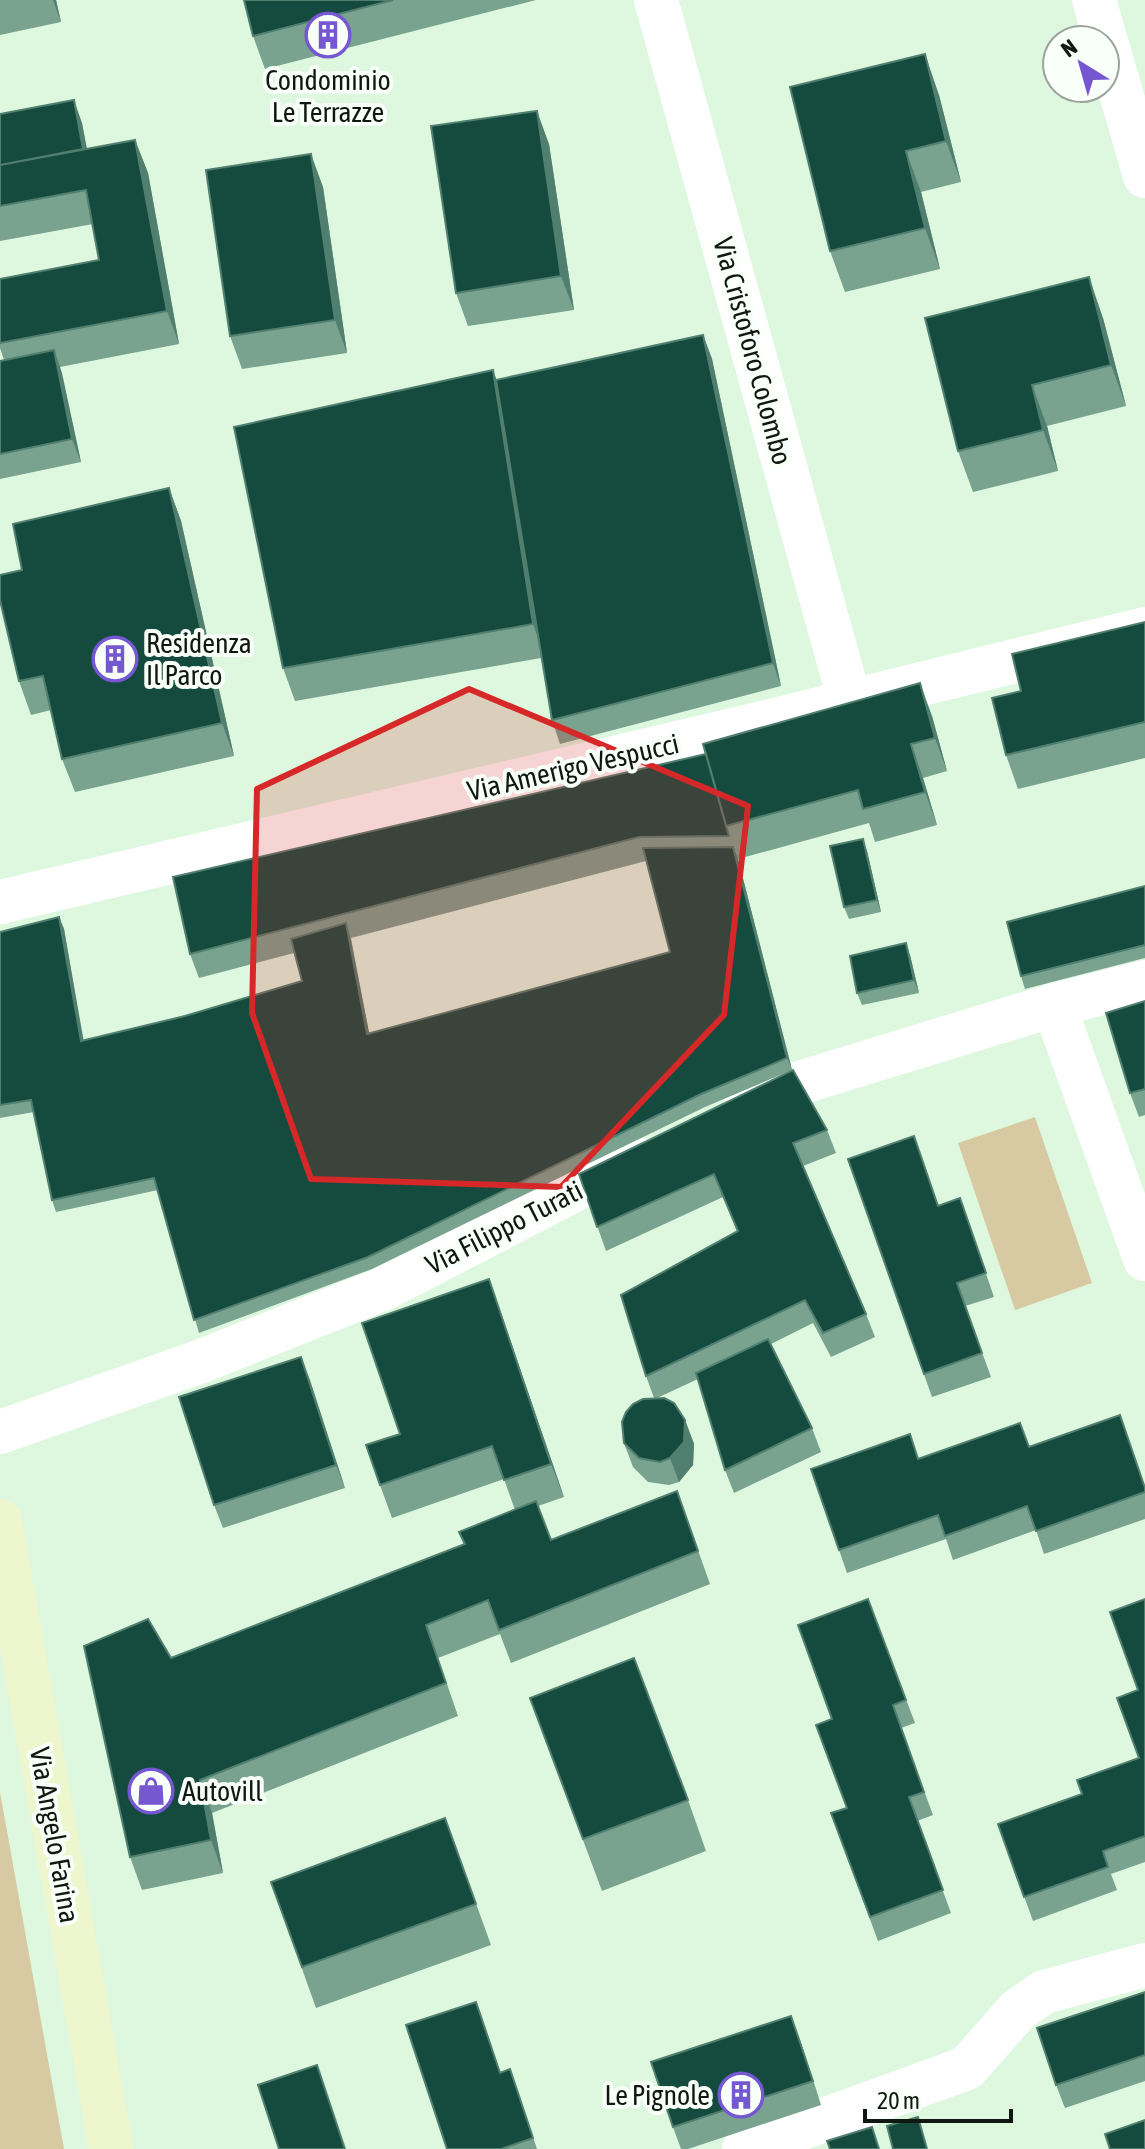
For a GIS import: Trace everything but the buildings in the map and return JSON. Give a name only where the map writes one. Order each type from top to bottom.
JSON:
[{"type":"street","name":"Via Cristoforo Colombo","points":[[656,0],[850,702]]},
{"type":"street","points":[[1094,0],[1145,176]]},
{"type":"street","name":"Via Amerigo Vespucci","points":[[0,902],[850,702],[1145,629]]},
{"type":"street","points":[[705,1124],[796,1084],[1054,1005],[1145,982]]},
{"type":"street","points":[[1054,1005],[1145,1259]]},
{"type":"street","name":"Via Filippo Turati","points":[[0,1432],[199,1362],[385,1288],[666,1143]]},
{"type":"street","name":"Via Angelo Farina","points":[[0,1521],[111,2149]]},
{"type":"street","points":[[744,2149],[967,2068],[1018,2010],[1044,1992],[1145,1965]]},
{"type":"highlighted area","points":[[469,689],[748,806],[724,1015],[561,1187],[311,1179],[252,1013],[257,789]]},
{"type":"shaded area","points":[[1035,1117],[1092,1283],[1015,1310],[958,1143]]},
{"type":"shaded area","points":[[0,1792],[64,2149],[0,2149]]},
{"type":"place","name":"Condominio Le Terrazze","points":[[328,35]]},
{"type":"place","name":"Residenza Il Parco","points":[[115,659]]},
{"type":"place","name":"Autovill","points":[[151,1791]]},
{"type":"place","name":"Le Pignole","points":[[741,2095]]}]
